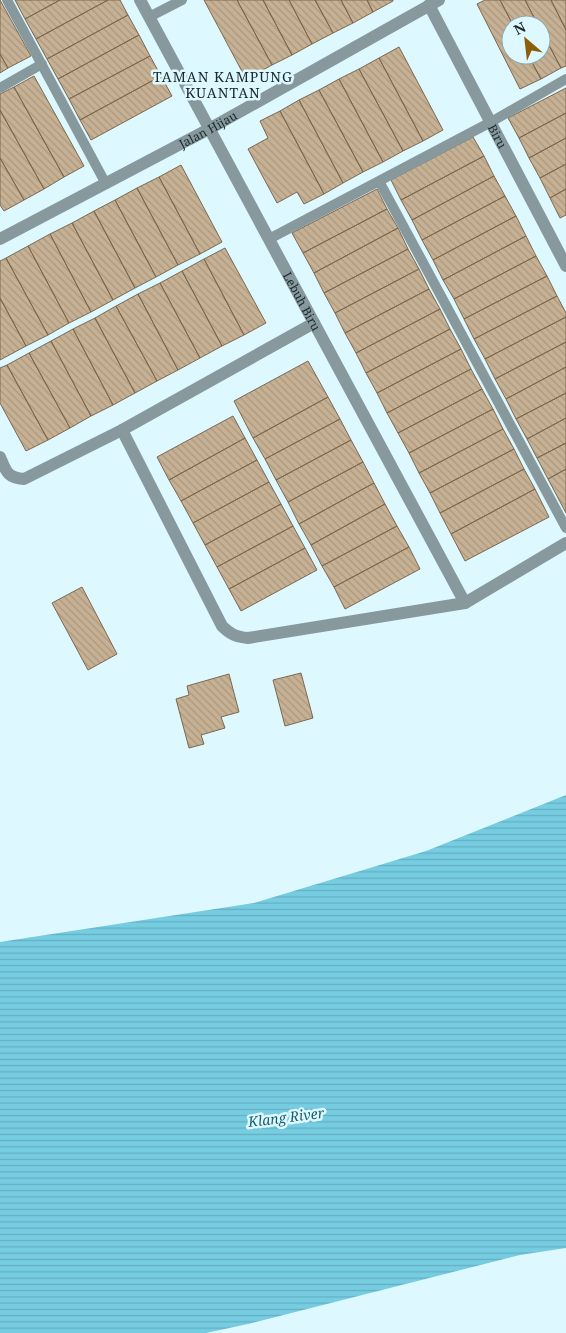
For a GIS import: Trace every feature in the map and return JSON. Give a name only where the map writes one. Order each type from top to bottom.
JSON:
[{"type":"street","name":"Lebuh Biru","points":[[140,0],[465,603]]},
{"type":"street","name":"Biru","points":[[434,3],[491,122],[566,266]]},
{"type":"street","name":"Jalan Hijau","points":[[0,239],[209,129],[434,3]]},
{"type":"street","points":[[0,457],[8,474],[15,479],[24,479],[122,430],[314,323]]},
{"type":"street","points":[[122,430],[222,626],[229,633],[237,637],[248,638],[465,603],[566,543]]},
{"type":"lane","points":[[7,0],[106,184]]},
{"type":"lane","points":[[149,17],[182,0]]},
{"type":"lane","points":[[0,88],[42,64]]},
{"type":"lane","points":[[269,238],[491,122],[566,79]]},
{"type":"lane","points":[[378,181],[566,528]]},
{"type":"water","name":"Klang River","points":[[566,795],[566,1248],[520,1255],[206,1333],[0,1333],[0,942],[254,903],[426,851]]},
{"type":"building","points":[[0,0],[31,56],[8,68],[0,54]]},
{"type":"building","points":[[15,0],[60,0],[25,19]]},
{"type":"building","points":[[60,0],[108,0],[36,39],[25,19]]},
{"type":"building","points":[[108,0],[120,0],[128,15],[47,59],[36,39]]},
{"type":"building","points":[[204,0],[237,0],[272,65],[246,79]]},
{"type":"building","points":[[237,0],[263,0],[292,55],[272,65]]},
{"type":"building","points":[[263,0],[289,0],[312,44],[292,55]]},
{"type":"building","points":[[289,0],[315,0],[333,33],[312,44]]},
{"type":"building","points":[[315,0],[341,0],[353,23],[333,33]]},
{"type":"building","points":[[341,0],[367,0],[373,12],[353,23]]},
{"type":"building","points":[[367,0],[393,0],[393,1],[373,12]]},
{"type":"building","points":[[485,0],[500,0],[508,15],[501,15],[501,51],[477,4]]},
{"type":"building","points":[[500,0],[525,0],[533,15],[508,15]]},
{"type":"building","points":[[525,0],[551,0],[566,30],[566,66],[561,68],[551,49],[551,15],[533,15]]},
{"type":"building","points":[[551,0],[566,0],[566,30]]},
{"type":"building","points":[[128,15],[139,35],[58,79],[47,59]]},
{"type":"building","points":[[139,35],[150,56],[69,99],[58,79]]},
{"type":"building","points":[[399,47],[443,130],[423,141],[379,58]]},
{"type":"building","points":[[551,49],[561,68],[541,79],[533,65],[551,65]]},
{"type":"building","points":[[0,54],[8,68],[0,73]]},
{"type":"building","points":[[150,56],[161,76],[80,120],[69,99]]},
{"type":"building","points":[[379,58],[423,141],[403,151],[359,69]]},
{"type":"building","points":[[508,65],[533,65],[541,79],[520,89]]},
{"type":"building","points":[[359,69],[403,151],[383,162],[339,79]]},
{"type":"building","points":[[34,76],[84,166],[64,177],[14,87]]},
{"type":"building","points":[[161,76],[172,96],[91,140],[80,120]]},
{"type":"building","points":[[339,79],[383,162],[363,172],[319,90]]},
{"type":"building","points":[[14,87],[64,177],[44,189],[0,110],[0,94]]},
{"type":"building","points":[[566,88],[566,113],[519,138],[508,118]]},
{"type":"building","points":[[319,90],[363,172],[343,183],[299,100]]},
{"type":"building","points":[[299,100],[343,183],[324,194],[280,111]]},
{"type":"building","points":[[0,110],[44,189],[24,200],[0,158]]},
{"type":"building","points":[[280,111],[324,194],[304,204],[297,192],[277,203],[248,149],[268,138],[260,121]]},
{"type":"building","points":[[566,113],[566,138],[529,158],[519,138]]},
{"type":"building","points":[[473,137],[484,156],[401,200],[391,180]]},
{"type":"building","points":[[566,138],[566,164],[540,178],[529,158]]},
{"type":"building","points":[[484,156],[494,176],[412,220],[401,200]]},
{"type":"building","points":[[0,158],[24,200],[4,211],[0,205]]},
{"type":"building","points":[[566,164],[566,189],[550,198],[540,178]]},
{"type":"building","points":[[181,165],[222,242],[200,254],[159,177]]},
{"type":"building","points":[[494,176],[505,196],[422,240],[412,220]]},
{"type":"building","points":[[159,177],[200,254],[178,265],[137,188]]},
{"type":"building","points":[[137,188],[178,265],[156,277],[115,200]]},
{"type":"building","points":[[377,189],[387,209],[303,253],[292,233]]},
{"type":"building","points":[[566,189],[566,215],[560,218],[550,198]]},
{"type":"building","points":[[505,196],[516,216],[433,260],[422,240]]},
{"type":"building","points":[[115,200],[156,277],[135,288],[94,211]]},
{"type":"building","points":[[387,209],[398,228],[314,273],[303,253]]},
{"type":"building","points":[[94,211],[135,288],[113,300],[72,223]]},
{"type":"building","points":[[516,216],[526,236],[443,280],[433,260]]},
{"type":"building","points":[[72,223],[113,300],[91,312],[50,234]]},
{"type":"building","points":[[398,228],[408,249],[324,293],[314,273]]},
{"type":"building","points":[[50,234],[91,312],[69,323],[28,246]]},
{"type":"building","points":[[526,236],[536,256],[454,299],[443,280]]},
{"type":"building","points":[[28,246],[69,323],[48,335],[6,258]]},
{"type":"building","points":[[225,248],[266,323],[244,335],[204,259]]},
{"type":"building","points":[[408,249],[419,269],[335,313],[324,293]]},
{"type":"building","points":[[536,256],[547,276],[464,319],[454,299]]},
{"type":"building","points":[[6,258],[48,335],[26,346],[0,298],[0,261]]},
{"type":"building","points":[[204,259],[244,335],[222,346],[182,271]]},
{"type":"building","points":[[419,269],[429,289],[345,333],[335,313]]},
{"type":"building","points":[[182,271],[222,346],[200,358],[160,283]]},
{"type":"building","points":[[547,276],[557,296],[474,339],[464,319]]},
{"type":"building","points":[[160,283],[200,358],[178,370],[138,294]]},
{"type":"building","points":[[429,289],[440,309],[356,353],[345,333]]},
{"type":"building","points":[[138,294],[178,370],[157,381],[116,306]]},
{"type":"building","points":[[557,296],[566,313],[566,317],[485,359],[474,339]]},
{"type":"building","points":[[0,298],[26,346],[0,360]]},
{"type":"building","points":[[116,306],[157,381],[135,393],[95,318]]},
{"type":"building","points":[[440,309],[450,329],[366,373],[356,353]]},
{"type":"building","points":[[566,317],[566,342],[495,379],[485,359]]},
{"type":"building","points":[[95,318],[135,393],[113,405],[73,329]]},
{"type":"building","points":[[73,329],[113,405],[91,416],[51,341]]},
{"type":"building","points":[[450,329],[461,349],[377,393],[366,373]]},
{"type":"building","points":[[51,341],[91,416],[70,428],[29,353]]},
{"type":"building","points":[[566,342],[566,367],[506,399],[495,379]]},
{"type":"building","points":[[461,349],[471,369],[387,413],[377,393]]},
{"type":"building","points":[[29,353],[70,428],[48,440],[7,365]]},
{"type":"building","points":[[308,361],[328,397],[253,438],[234,401]]},
{"type":"building","points":[[7,365],[48,440],[26,451],[0,403],[0,368]]},
{"type":"building","points":[[566,367],[566,393],[516,419],[506,399]]},
{"type":"building","points":[[471,369],[482,389],[398,433],[387,413]]},
{"type":"building","points":[[482,389],[493,409],[409,453],[398,433]]},
{"type":"building","points":[[566,393],[566,418],[527,439],[516,419]]},
{"type":"building","points":[[328,397],[340,419],[265,459],[253,438]]},
{"type":"building","points":[[493,409],[503,429],[419,473],[409,453]]},
{"type":"building","points":[[233,416],[245,438],[169,480],[157,457]]},
{"type":"building","points":[[566,418],[566,443],[537,458],[527,439]]},
{"type":"building","points":[[340,419],[351,440],[276,480],[265,459]]},
{"type":"building","points":[[503,429],[514,449],[430,493],[419,473]]},
{"type":"building","points":[[245,438],[257,460],[181,501],[169,480]]},
{"type":"building","points":[[351,440],[363,462],[288,502],[276,480]]},
{"type":"building","points":[[566,443],[566,469],[548,479],[537,458]]},
{"type":"building","points":[[514,449],[524,469],[440,513],[430,493]]},
{"type":"building","points":[[257,460],[269,482],[193,523],[181,501]]},
{"type":"building","points":[[363,462],[374,483],[299,524],[288,502]]},
{"type":"building","points":[[524,469],[535,489],[451,534],[440,513]]},
{"type":"building","points":[[566,469],[566,513],[548,479]]},
{"type":"building","points":[[269,482],[281,504],[205,545],[193,523]]},
{"type":"building","points":[[374,483],[385,504],[311,545],[299,524]]},
{"type":"building","points":[[535,489],[549,517],[465,561],[451,534]]},
{"type":"building","points":[[281,504],[293,526],[217,567],[205,545]]},
{"type":"building","points":[[385,504],[397,526],[322,566],[311,545]]},
{"type":"building","points":[[293,526],[305,548],[229,589],[217,567]]},
{"type":"building","points":[[397,526],[409,547],[334,587],[322,566]]},
{"type":"building","points":[[409,547],[420,569],[345,609],[334,587]]},
{"type":"building","points":[[305,548],[317,570],[241,611],[229,589]]},
{"type":"building","points":[[82,587],[117,654],[88,670],[52,603]]},
{"type":"building","points":[[301,673],[313,718],[285,726],[273,680]]},
{"type":"building","points":[[229,674],[239,712],[221,717],[225,728],[201,735],[204,744],[189,748],[176,699],[189,695],[187,686]]},
{"type":"district","name":"TAMAN KAMPUNG KUANTAN","points":[[223,84]]}]
